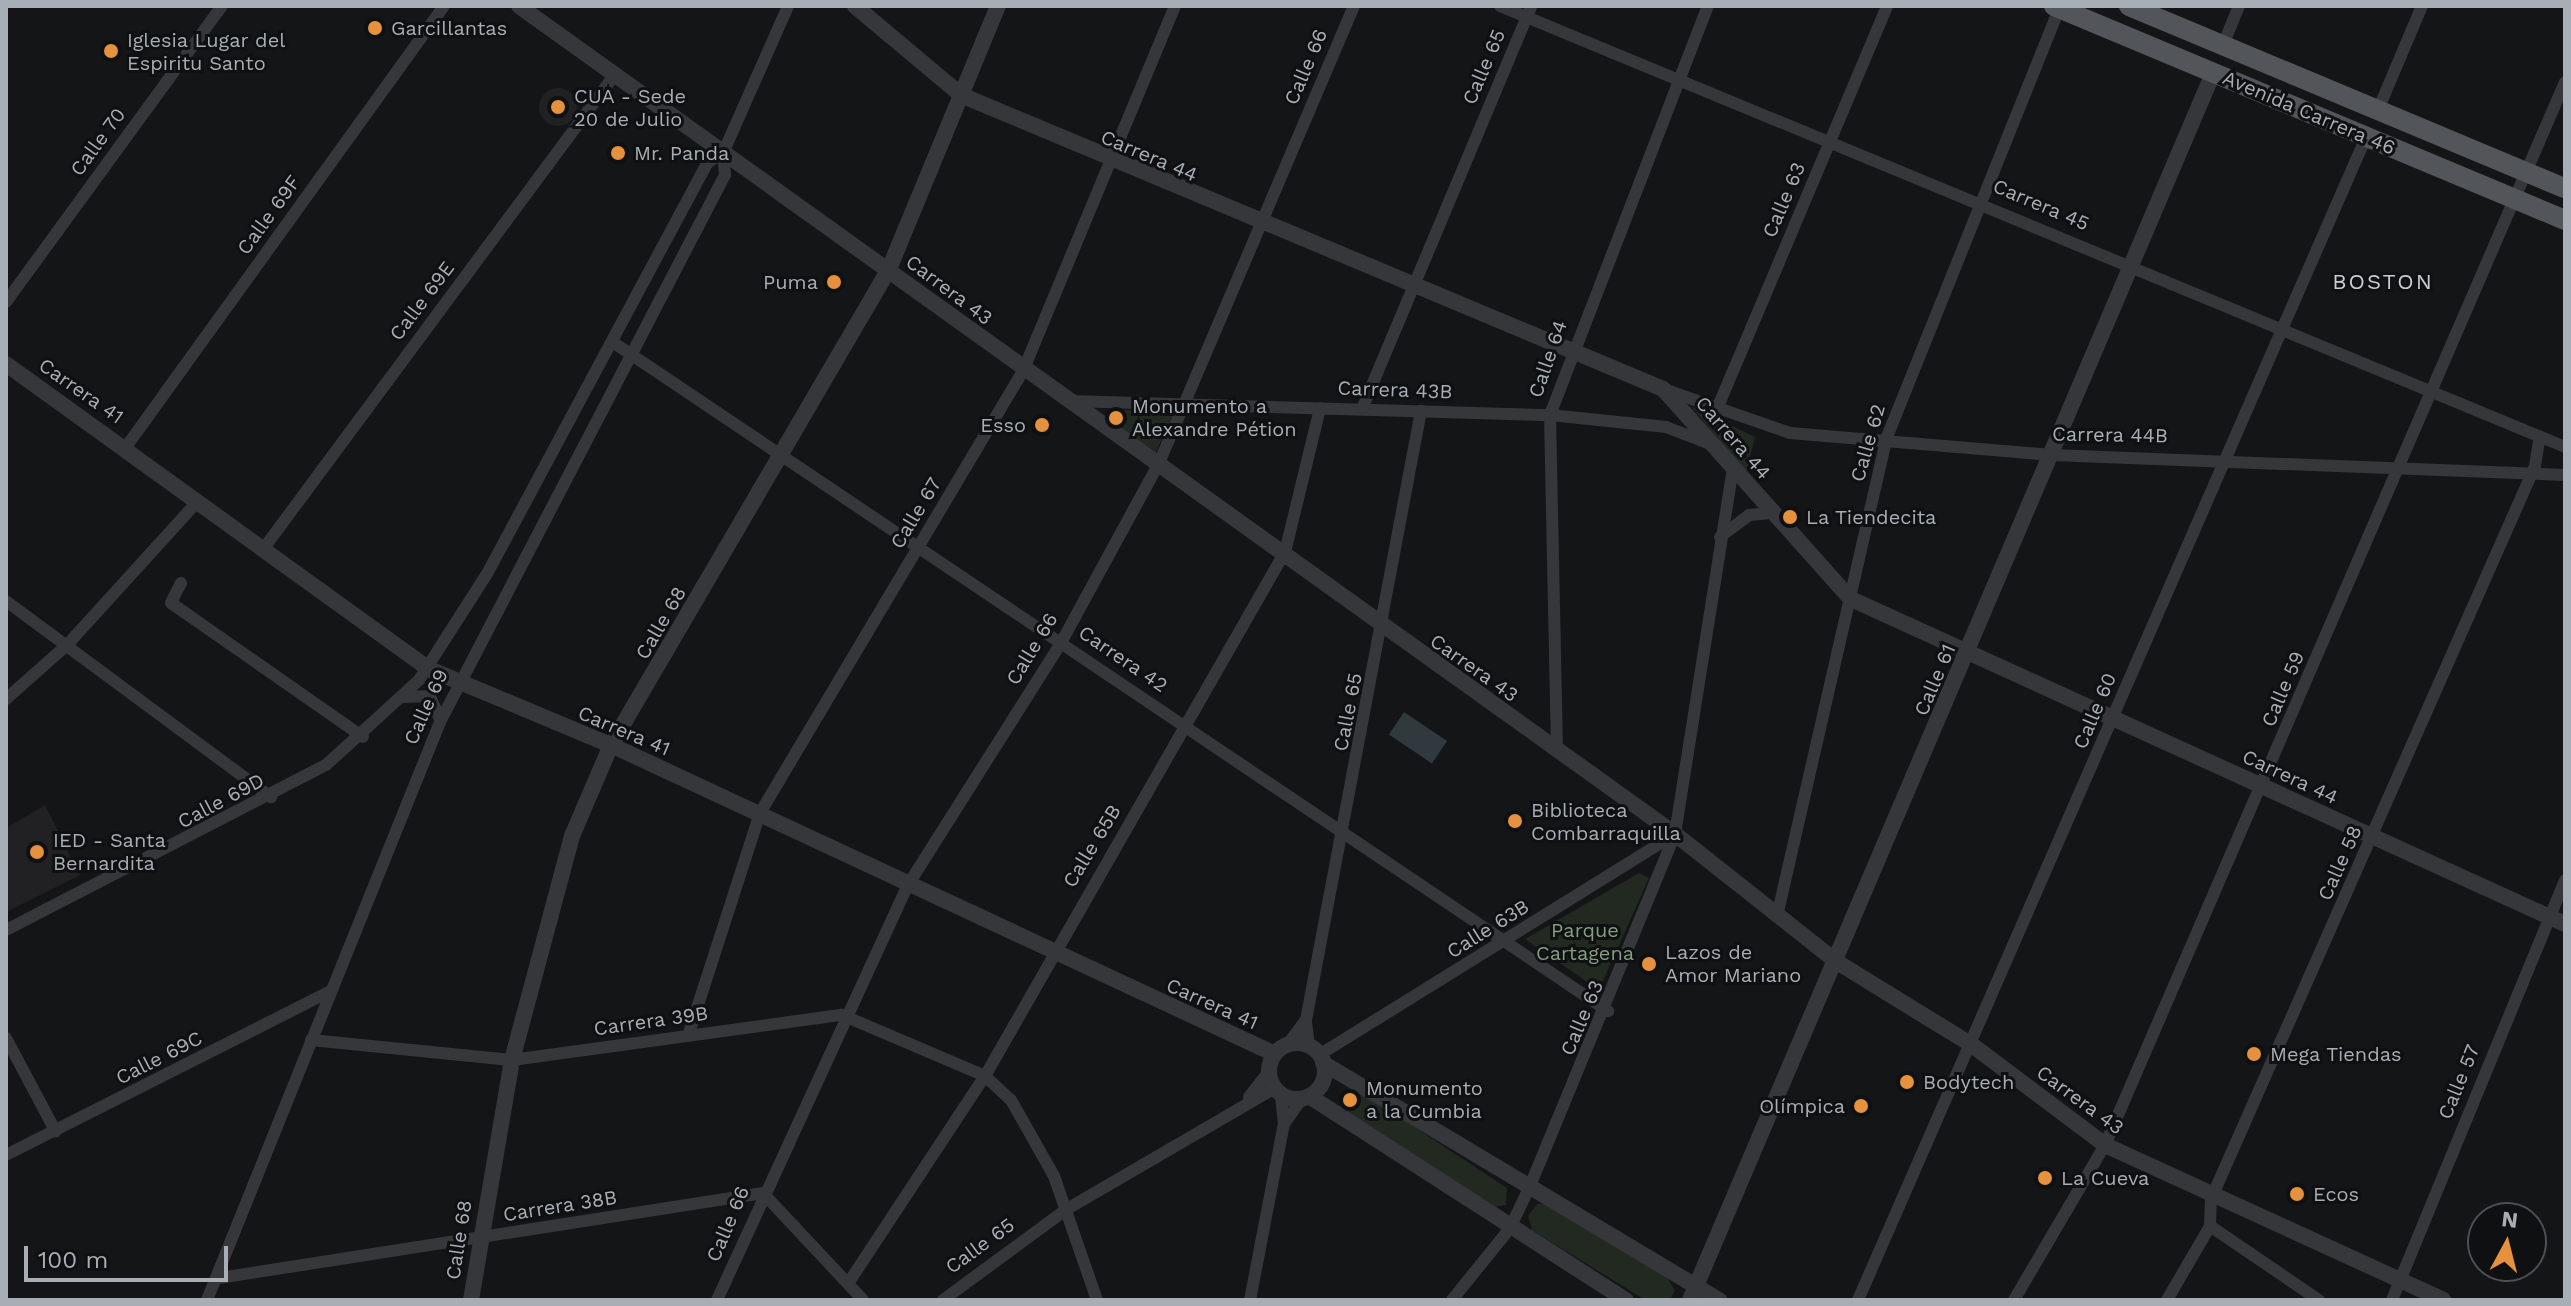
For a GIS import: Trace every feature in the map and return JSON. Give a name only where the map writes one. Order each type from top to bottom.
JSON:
[{"type":"main road","name":"Avenida Carrera 46","points":[[2129,6],[2565,188]]},
{"type":"main road","name":"Avenida Carrera 46","points":[[2058,7],[2565,220]]},
{"type":"street","name":"Calle 70","points":[[6,302],[222,6]]},
{"type":"street","name":"Calle 69F","points":[[126,447],[444,6]]},
{"type":"street","name":"Carrera 43","points":[[519,6],[613,77],[889,269],[1023,371],[1285,552],[1384,630],[1675,834],[1778,912],[1837,962],[1972,1045],[2105,1145],[2211,1199],[2443,1300]]},
{"type":"street","name":"Calle 69","points":[[207,1300],[219,1278],[328,992],[440,722],[557,494],[635,357],[725,175],[723,153],[788,6]]},
{"type":"street","name":"Carrera 44","points":[[855,6],[961,95],[1412,290],[1663,389],[1851,599],[2565,924]]},
{"type":"street","name":"Calle 68","points":[[471,1300],[478,1239],[512,1060],[572,836],[611,745],[889,269],[998,6]]},
{"type":"street","name":"Calle 67","points":[[688,1036],[760,813],[1023,371],[1175,6]]},
{"type":"street","name":"Calle 66","points":[[717,1300],[842,1015],[908,885],[1062,641],[1159,463],[1354,6]]},
{"type":"street","name":"Carrera 45","points":[[1500,6],[1529,12],[1678,79],[1981,201],[2434,389],[2565,447]]},
{"type":"street","name":"Calle 64","points":[[1557,750],[1550,415],[1571,351],[1708,6]]},
{"type":"street","name":"Calle 63","points":[[1717,409],[1887,6]]},
{"type":"street","points":[[2223,45],[2239,6]]},
{"type":"street","points":[[2378,110],[2422,6]]},
{"type":"street","name":"Calle 62","points":[[1778,912],[1887,437],[2058,7]]},
{"type":"street","name":"Calle 65","points":[[1362,409],[1529,12]]},
{"type":"street","name":"Calle 61","points":[[1694,1293],[1969,653],[2213,73]]},
{"type":"street","name":"Calle 69E","points":[[264,548],[613,77]]},
{"type":"street","name":"Calle 59","points":[[2014,1300],[2105,1145],[2263,787],[2565,82]]},
{"type":"street","name":"Calle 60","points":[[1858,1300],[2366,137]]},
{"type":"street","name":"Calle 69","points":[[429,669],[614,343],[707,163],[723,153]]},
{"type":"street","name":"Carrera 42","points":[[614,343],[1062,641],[1344,836],[1608,1011]]},
{"type":"street","name":"Carrera 41","points":[[6,364],[126,447],[429,669],[458,684],[611,745],[1050,952],[1281,1049]]},
{"type":"street","name":"Carrera 44B","points":[[1663,389],[1790,433],[1887,437],[2052,455],[2225,458],[2565,475]]},
{"type":"street","name":"Carrera 43B","points":[[1070,401],[1550,415],[1666,427],[1714,446]]},
{"type":"street","name":"Calle 65B","points":[[849,1282],[985,1076],[1050,952],[1187,727],[1285,552],[1320,408]]},
{"type":"street","name":"Calle 65","points":[[1281,1049],[1306,1020],[1384,630],[1421,411]]},
{"type":"street","name":"Calle 58","points":[[2167,1300],[2210,1226],[2211,1199],[2374,838],[2531,474],[2540,436]]},
{"type":"street","name":"Calle 63","points":[[1452,1300],[1510,1228],[1608,1011],[1675,834],[1733,467]]},
{"type":"street","points":[[535,483],[557,494]]},
{"type":"street","points":[[6,699],[67,645],[198,501]]},
{"type":"street","points":[[1720,537],[1749,515],[1771,513]]},
{"type":"street","points":[[181,583],[171,603],[363,737]]},
{"type":"street","points":[[6,601],[271,797]]},
{"type":"street","name":"Calle 69D","points":[[6,930],[271,797],[363,737],[429,669]]},
{"type":"street","points":[[402,698],[430,696],[440,722]]},
{"type":"street","name":"Calle 63B","points":[[1317,1054],[1505,942],[1675,834]]},
{"type":"street","name":"Calle 57","points":[[2392,1300],[2565,880]]},
{"type":"street","name":"Calle 69C","points":[[6,1155],[292,1013],[328,992]]},
{"type":"street","points":[[292,1013],[312,1037]]},
{"type":"street","points":[[842,1015],[985,1076],[1033,1132],[1067,1209],[1097,1300]]},
{"type":"street","name":"Carrera 39B","points":[[312,1037],[512,1060],[842,1015]]},
{"type":"street","name":"Calle 65","points":[[1306,1020],[1317,1054]]},
{"type":"street","points":[[6,1038],[56,1132]]},
{"type":"street","points":[[1250,1300],[1284,1124],[1278,1091],[1269,1071],[1281,1049],[1317,1054],[1530,1186],[1694,1293],[1719,1300]]},
{"type":"street","points":[[1284,1124],[1324,1079],[1317,1054]]},
{"type":"street","name":"Calle 65","points":[[1247,1099],[1269,1071]]},
{"type":"street","name":"Calle 65","points":[[943,1300],[1067,1209],[1247,1099],[1278,1091]]},
{"type":"street","points":[[1278,1091],[1305,1097],[1626,1300]]},
{"type":"street","points":[[763,1193],[863,1300]]},
{"type":"street","name":"Carrera 38B","points":[[219,1278],[763,1193]]},
{"type":"street","points":[[2210,1226],[2319,1300]]},
{"type":"shaded area","name":"CUA - Sede 20 de Julio","points":[[558,88],[571,94],[577,107],[571,120],[558,126],[545,120],[539,107],[545,94]]},
{"type":"shaded area","points":[[1404,712],[1447,741],[1432,763],[1389,734]]},
{"type":"shaded area","name":"IED - Santa Bernardita","points":[[45,805],[80,875],[6,912],[6,828]]},
{"type":"green space","points":[[1691,406],[1755,437],[1746,473]]},
{"type":"green space","points":[[1109,409],[1174,413],[1156,452],[1105,417]]},
{"type":"green space","name":"Parque Cartagena","points":[[1639,873],[1649,878],[1599,990],[1525,939]]},
{"type":"green space","points":[[1345,1090],[1363,1093],[1507,1188],[1506,1205],[1494,1207],[1340,1108]]},
{"type":"green space","points":[[1548,1203],[1667,1277],[1675,1291],[1670,1300],[1645,1300],[1532,1230],[1528,1216],[1537,1204]]},
{"type":"place","name":"Garcillantas","points":[[375,28]]},
{"type":"place","name":"Iglesia Lugar del Espiritu Santo","points":[[111,51]]},
{"type":"place","name":"CUA - Sede 20 de Julio","points":[[558,107]]},
{"type":"place","name":"Mr. Panda","points":[[618,153]]},
{"type":"place","name":"Puma","points":[[834,282]]},
{"type":"place","name":"Monumento a Alexandre Pétion","points":[[1116,418]]},
{"type":"place","name":"Esso","points":[[1042,425]]},
{"type":"place","name":"La Tiendecita","points":[[1790,517]]},
{"type":"place","name":"Biblioteca Combarraquilla","points":[[1515,821]]},
{"type":"place","name":"IED - Santa Bernardita","points":[[37,852]]},
{"type":"place","name":"Lazos de Amor Mariano","points":[[1649,964]]},
{"type":"place","name":"Mega Tiendas","points":[[2254,1054]]},
{"type":"place","name":"Bodytech","points":[[1907,1082]]},
{"type":"place","name":"Monumento a la Cumbia","points":[[1350,1100]]},
{"type":"place","name":"Olímpica","points":[[1861,1106]]},
{"type":"place","name":"La Cueva","points":[[2045,1178]]},
{"type":"place","name":"Ecos","points":[[2297,1194]]},
{"type":"district","name":"BOSTON","points":[[2383,282]]}]
